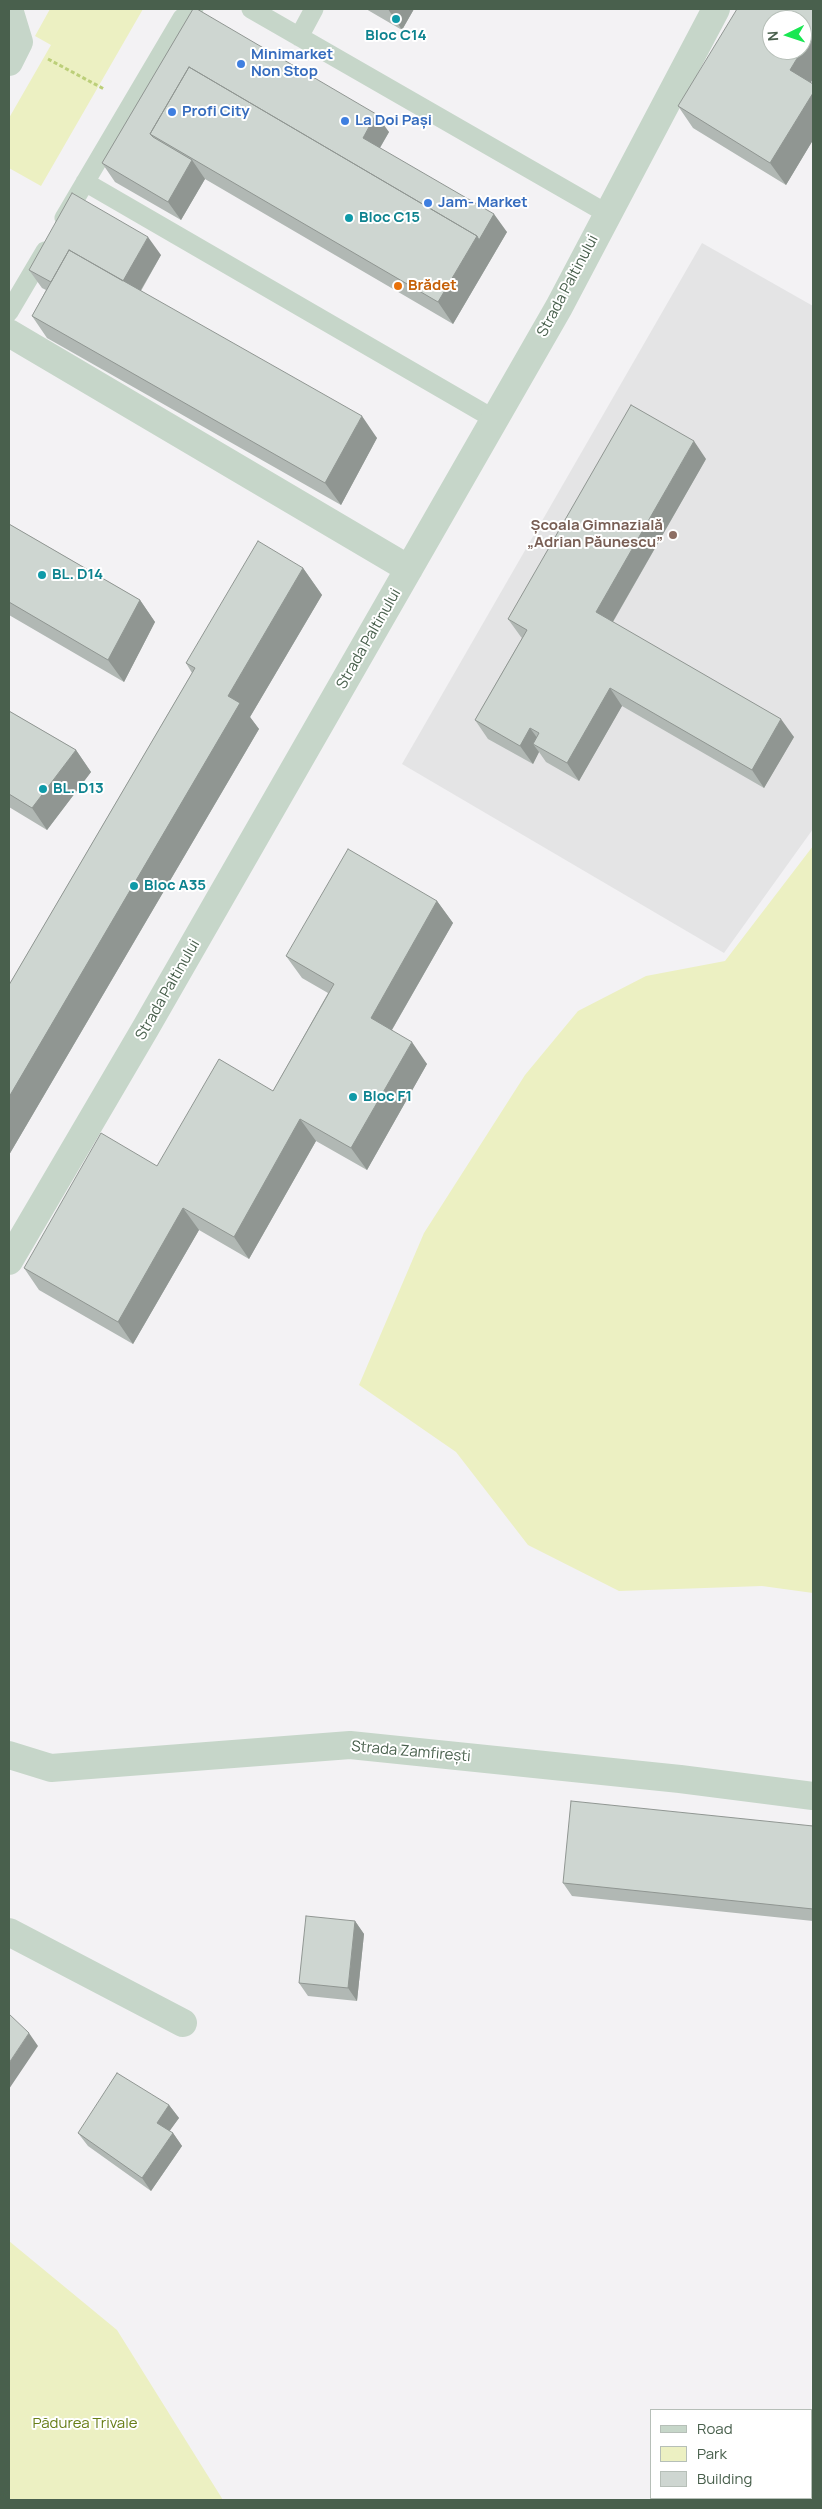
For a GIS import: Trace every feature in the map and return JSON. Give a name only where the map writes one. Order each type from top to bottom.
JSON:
[{"type":"street","points":[[9,9],[14,52]]},
{"type":"street","name":"Strada Paltinului","points":[[9,1261],[145,1029],[559,307],[606,213],[716,9]]},
{"type":"street","points":[[9,333],[409,569]]},
{"type":"street","name":"Strada Zamfirești","points":[[9,1755],[51,1768],[350,1745],[680,1779],[813,1796]]},
{"type":"street","points":[[9,1932],[183,2022]]},
{"type":"lane","points":[[9,312],[182,18],[194,9]]},
{"type":"lane","points":[[251,9],[606,213]]},
{"type":"lane","points":[[299,37],[314,9]]},
{"type":"lane","points":[[85,182],[494,419]]},
{"type":"path","points":[[14,52],[131,104]]},
{"type":"shaded area","name":"Școala Gimnazială „Adrian Păunescu”","points":[[702,243],[813,306],[813,829],[724,953],[402,764]]},
{"type":"green space","points":[[50,9],[143,9],[41,186],[9,168],[9,118],[51,45],[35,36]]},
{"type":"green space","points":[[813,846],[813,1593],[762,1586],[619,1591],[528,1545],[456,1452],[359,1385],[424,1233],[525,1075],[578,1011],[646,976],[725,961]]},
{"type":"green space","name":"Pădurea Trivale","points":[[9,2241],[117,2330],[223,2500],[9,2500]]},
{"type":"building","points":[[193,9],[197,9],[376,114],[363,138],[494,214],[479,240],[477,236],[189,67],[150,134],[192,160],[168,202],[102,163]]},
{"type":"building","points":[[737,9],[813,9],[812,34],[812,10],[762,10],[762,60],[796,60],[790,70],[813,84],[813,93],[770,163],[678,106]]},
{"type":"building","name":"Bloc C15","points":[[189,67],[477,236],[438,302],[150,134]]},
{"type":"building","points":[[72,193],[148,237],[123,281],[69,250],[51,282],[29,270]]},
{"type":"building","points":[[69,250],[362,416],[325,483],[32,316]]},
{"type":"building","points":[[631,405],[694,441],[596,612],[781,719],[752,770],[610,688],[567,763],[533,744],[539,733],[530,728],[520,746],[475,720],[527,630],[508,619]]},
{"type":"building","name":"BL. D14","points":[[9,524],[140,600],[108,660],[9,602]]},
{"type":"building","points":[[258,541],[303,568],[228,696],[240,703],[9,1097],[9,985],[195,668],[186,663]]},
{"type":"building","points":[[9,711],[76,750],[32,808],[9,794]]},
{"type":"building","name":"Bloc F1","points":[[348,849],[437,901],[371,1018],[412,1042],[351,1148],[300,1119],[234,1237],[183,1208],[118,1322],[24,1268],[101,1133],[157,1166],[219,1059],[273,1091],[334,984],[286,956]]},
{"type":"building","points":[[571,1801],[813,1826],[813,1909],[563,1883]]},
{"type":"building","points":[[306,1916],[355,1921],[348,1988],[299,1983]]},
{"type":"building","points":[[9,2014],[29,2033],[9,2063]]},
{"type":"building","points":[[117,2073],[169,2105],[157,2123],[173,2133],[142,2178],[78,2133]]},
{"type":"place","name":"Bloc C14","points":[[396,19]]},
{"type":"place","name":"Minimarket Non Stop","points":[[241,64]]},
{"type":"place","name":"Profi City","points":[[172,112]]},
{"type":"place","name":"La Doi Pași","points":[[345,121]]},
{"type":"place","name":"Jam- Market","points":[[428,203]]},
{"type":"place","name":"Bloc C15","points":[[349,218]]},
{"type":"place","name":"Brădet","points":[[398,286]]},
{"type":"place","name":"Școala Gimnazială „Adrian Păunescu”","points":[[673,535]]},
{"type":"place","name":"BL. D14","points":[[42,575]]},
{"type":"place","name":"BL. D13","points":[[43,789]]},
{"type":"place","name":"Bloc A35","points":[[134,886]]},
{"type":"place","name":"Bloc F1","points":[[353,1097]]}]
